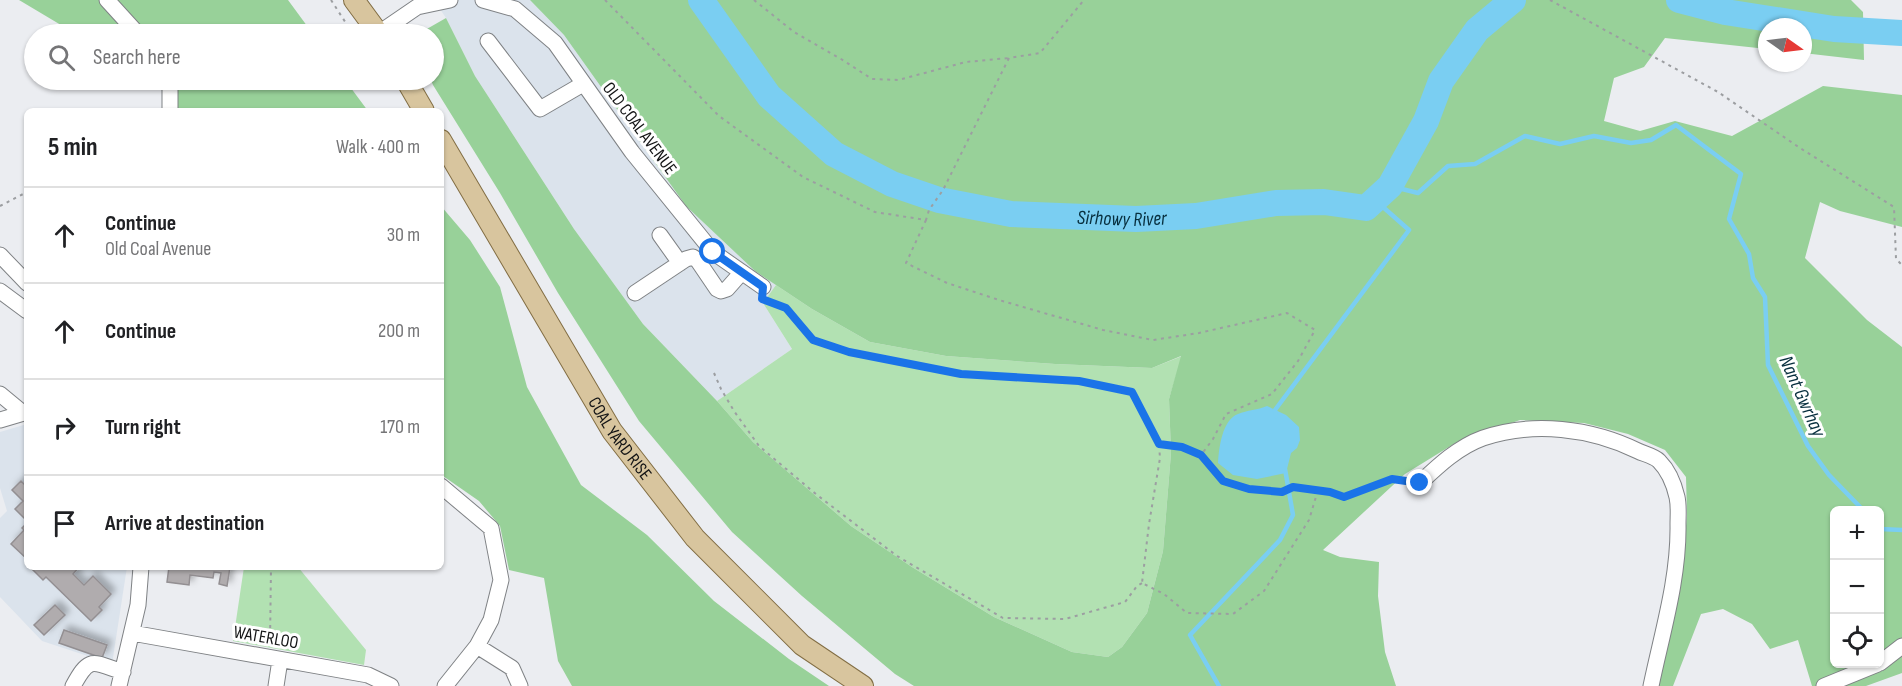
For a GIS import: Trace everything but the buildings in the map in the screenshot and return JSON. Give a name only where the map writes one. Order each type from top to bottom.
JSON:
[{"type":"main road","points":[[354,0],[372,24]]},
{"type":"main road","points":[[412,90],[422,108]]},
{"type":"main road","name":"COAL YARD RISE","points":[[444,145],[618,440],[695,538],[802,645],[863,686]]},
{"type":"street","points":[[107,0],[129,24]]},
{"type":"street","points":[[394,24],[417,8],[450,0]]},
{"type":"street","name":"OLD COAL AVENUE","points":[[483,0],[515,9],[555,43],[632,152],[713,252],[763,287]]},
{"type":"street","points":[[488,41],[540,109],[583,84]]},
{"type":"street","points":[[170,90],[170,108]]},
{"type":"street","points":[[660,235],[680,263]]},
{"type":"street","points":[[0,255],[24,280]]},
{"type":"street","points":[[635,293],[693,257],[717,289],[721,291],[727,289],[742,272]]},
{"type":"street","points":[[0,291],[24,310]]},
{"type":"street","points":[[0,394],[24,412]]},
{"type":"street","points":[[0,420],[24,413]]},
{"type":"street","points":[[1420,483],[1445,459],[1481,439],[1506,432],[1545,428],[1590,434],[1623,444],[1658,460],[1671,478],[1678,499],[1678,538],[1674,581],[1651,686]]},
{"type":"street","points":[[444,494],[490,528],[501,580],[491,620],[477,646],[445,686]]},
{"type":"street","points":[[73,686],[85,666],[90,663],[97,663],[121,679],[138,605],[141,570]]},
{"type":"street","name":"WATERLOO","points":[[132,633],[368,675],[391,686]]},
{"type":"street","points":[[477,646],[512,668],[520,686]]},
{"type":"street","points":[[1884,659],[1902,646]]},
{"type":"street","points":[[275,659],[276,686]]},
{"type":"street","points":[[1824,686],[1867,668]]},
{"type":"path","points":[[331,0],[347,24]]},
{"type":"path","points":[[605,0],[719,116],[803,177],[875,212],[926,220]]},
{"type":"path","points":[[754,0],[794,32],[872,79],[898,80],[966,62],[1040,53],[1084,0]]},
{"type":"path","points":[[1550,0],[1718,93],[1894,207],[1896,259],[1902,266]]},
{"type":"path","points":[[1009,58],[943,190],[929,210],[906,263],[947,283],[1055,318],[1153,340],[1199,333],[1287,313],[1315,330],[1298,361],[1272,394],[1226,414],[1213,439],[1201,455]]},
{"type":"path","points":[[0,206],[24,194]]},
{"type":"path","points":[[763,287],[762,299],[786,308],[813,340],[849,352],[961,374],[1079,381],[1132,392],[1159,444],[1160,458],[1142,583]]},
{"type":"path","points":[[714,373],[734,411],[759,446],[817,495],[897,556],[1003,618],[1065,619],[1125,602],[1142,583]]},
{"type":"path","points":[[1159,444],[1182,447],[1201,455],[1223,481],[1249,489],[1282,492],[1293,487],[1318,490],[1344,497],[1392,479],[1420,483]]},
{"type":"path","points":[[1142,583],[1164,594],[1188,613],[1233,614],[1264,591],[1309,520],[1318,490]]},
{"type":"path","points":[[271,570],[275,659]]},
{"type":"shaded area","points":[[434,0],[530,0],[564,35],[686,206],[755,271],[776,285],[763,303],[792,349],[717,401],[643,324],[574,229],[475,76],[446,18]]},
{"type":"shaded area","points":[[24,425],[24,570],[127,570],[112,664],[42,641],[0,597],[0,518],[7,511],[0,488],[0,432]]},
{"type":"green space","points":[[19,0],[288,0],[306,24],[59,24]]},
{"type":"green space","points":[[530,0],[1851,0],[1863,12],[1864,60],[1812,54],[1812,18],[1758,18],[1758,48],[1665,38],[1644,67],[1614,78],[1604,121],[1640,131],[1675,121],[1732,136],[1823,86],[1902,95],[1902,227],[1840,211],[1820,202],[1805,258],[1867,320],[1902,347],[1902,673],[1866,686],[1812,686],[1798,640],[1770,649],[1752,624],[1723,609],[1701,614],[1673,686],[1658,686],[1680,591],[1687,515],[1686,477],[1665,450],[1628,434],[1584,423],[1520,420],[1457,442],[1405,474],[1323,550],[1340,557],[1379,562],[1378,596],[1385,652],[1396,686],[914,686],[895,674],[802,596],[732,532],[639,421],[558,293],[436,90],[444,90],[444,24],[436,24],[446,18],[475,76],[574,229],[643,324],[753,442],[851,526],[912,567],[994,617],[1072,652],[1108,657],[1122,647],[1147,613],[1163,551],[1171,453],[1169,399],[1181,356],[1152,368],[1055,364],[946,356],[870,342],[812,309],[755,271],[686,206],[564,35]]},
{"type":"green space","points":[[176,90],[352,90],[366,108],[177,108]]},
{"type":"green space","points":[[444,210],[470,240],[500,287],[527,387],[581,485],[647,535],[714,601],[789,659],[829,686],[572,686],[558,661],[544,578],[509,570],[500,526],[479,501],[444,477]]},
{"type":"green space","points":[[776,285],[812,309],[870,342],[946,356],[1152,368],[1182,356],[1169,399],[1171,453],[1163,551],[1147,613],[1122,647],[1108,657],[1072,652],[994,617],[912,567],[851,526],[753,442],[717,401],[792,349],[763,303]]},
{"type":"green space","points":[[244,570],[300,570],[366,650],[364,665],[233,641]]},
{"type":"water","points":[[1267,406],[1286,415],[1299,427],[1300,440],[1297,448],[1291,453],[1286,473],[1257,479],[1233,475],[1218,463],[1225,428],[1228,422],[1238,414]]},
{"type":"waterway","name":"Sirhowy River","points":[[701,0],[769,96],[834,154],[892,184],[939,200],[1011,214],[1136,219],[1196,216],[1276,203],[1324,202],[1366,208],[1390,186],[1426,121],[1441,81],[1477,30],[1513,0]]},
{"type":"waterway","name":"Sirhowy River","points":[[1679,0],[1725,12],[1834,29],[1902,33]]},
{"type":"waterway","name":"Nant Gwrhay","points":[[1390,186],[1418,193],[1448,166],[1475,164],[1525,136],[1560,144],[1594,136],[1631,143],[1651,140],[1676,125],[1741,174],[1729,219],[1749,254],[1753,278],[1765,297],[1768,365],[1808,446],[1829,475],[1859,506]]},
{"type":"waterway","points":[[1276,416],[1275,410],[1409,230],[1375,200]]},
{"type":"waterway","points":[[1219,686],[1190,635],[1280,540],[1293,515],[1285,469]]},
{"type":"waterway","name":"Nant Gwrhay","points":[[1884,529],[1902,530]]},
{"type":"route","points":[[713,252],[763,287],[762,299],[786,308],[813,340],[849,352],[961,374],[1079,381],[1132,392],[1159,444],[1182,447],[1201,455],[1223,481],[1249,489],[1282,492],[1293,487],[1330,492],[1344,497],[1392,479],[1420,483]]}]
